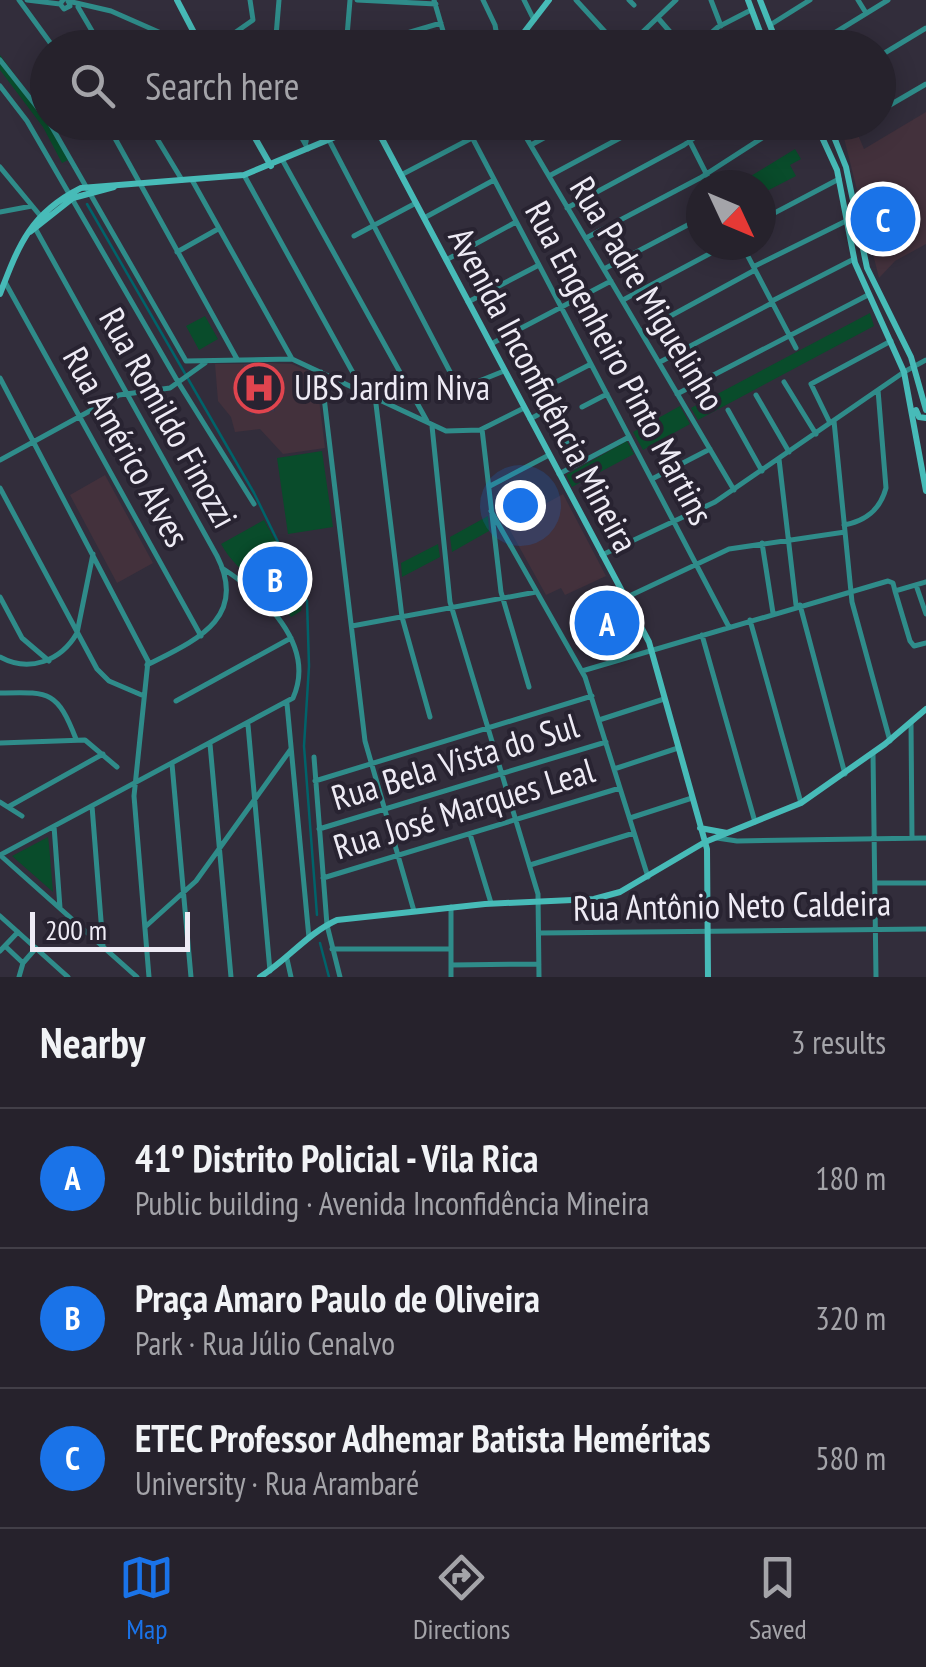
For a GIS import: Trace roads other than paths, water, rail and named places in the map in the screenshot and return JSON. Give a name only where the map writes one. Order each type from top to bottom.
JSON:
[{"type":"main road","points":[[177,0],[190,30]]},
{"type":"main road","points":[[526,30],[549,0]]},
{"type":"main road","points":[[748,0],[758,30]]},
{"type":"main road","points":[[761,0],[771,30]]},
{"type":"main road","points":[[256,140],[271,166]]},
{"type":"main road","points":[[0,294],[25,236],[41,217],[70,196],[87,189],[244,175],[329,140]]},
{"type":"main road","name":"Avenida Inconfidência Mineira","points":[[382,140],[650,649],[705,842],[708,977]]},
{"type":"main road","points":[[823,140],[839,179],[854,259],[904,372],[926,491]]},
{"type":"main road","points":[[836,140],[873,284],[915,366],[926,410]]},
{"type":"main road","points":[[848,232],[853,232],[861,242]]},
{"type":"main road","points":[[912,406],[918,417],[926,418]]},
{"type":"main road","points":[[260,977],[327,925],[346,919],[491,903],[608,896],[648,878],[705,842],[802,802],[890,741],[926,709]]},
{"type":"main road","points":[[700,828],[728,833]]},
{"type":"street","points":[[18,0],[40,30]]},
{"type":"street","points":[[27,0],[86,4],[155,30]]},
{"type":"street","points":[[239,30],[255,15],[250,0]]},
{"type":"street","points":[[276,30],[279,0]]},
{"type":"street","points":[[348,30],[354,0],[435,2],[443,30]]},
{"type":"street","points":[[483,0],[496,30]]},
{"type":"street","points":[[524,0],[534,20]]},
{"type":"street","points":[[576,0],[605,30]]},
{"type":"street","points":[[644,30],[676,0]]},
{"type":"street","points":[[711,0],[721,26]]},
{"type":"street","points":[[769,26],[810,0]]},
{"type":"street","points":[[858,0],[866,13]]},
{"type":"street","points":[[839,30],[888,0]]},
{"type":"street","points":[[66,2],[86,4]]},
{"type":"street","points":[[78,6],[92,30]]},
{"type":"street","points":[[716,30],[751,10]]},
{"type":"street","points":[[658,18],[668,30]]},
{"type":"street","points":[[418,30],[441,23]]},
{"type":"street","points":[[896,46],[926,28]]},
{"type":"street","points":[[0,60],[30,99]]},
{"type":"street","points":[[896,102],[926,84]]},
{"type":"street","points":[[0,86],[30,124]]},
{"type":"street","points":[[39,140],[178,382],[254,504]]},
{"type":"street","points":[[59,140],[186,360],[292,359],[430,425],[455,432],[482,429],[524,408]]},
{"type":"street","points":[[115,140],[238,360]]},
{"type":"street","points":[[158,140],[182,180]]},
{"type":"street","points":[[303,140],[307,147]]},
{"type":"street","points":[[307,140],[307,147]]},
{"type":"street","points":[[329,140],[459,389]]},
{"type":"street","points":[[401,175],[468,140]]},
{"type":"street","name":"Rua Engenheiro Pinto Martins","points":[[473,140],[729,627]]},
{"type":"street","name":"Rua Padre Miguelinho","points":[[527,140],[734,490]]},
{"type":"street","points":[[530,145],[539,140]]},
{"type":"street","points":[[549,176],[616,140]]},
{"type":"street","points":[[712,170],[759,140]]},
{"type":"street","points":[[567,208],[689,141],[704,170]]},
{"type":"street","points":[[283,161],[430,425],[451,608],[530,866],[538,900],[539,977]]},
{"type":"street","points":[[0,167],[41,217]]},
{"type":"street","points":[[244,175],[363,391]]},
{"type":"street","points":[[64,184],[76,186],[80,176]]},
{"type":"street","points":[[776,212],[839,179]]},
{"type":"street","points":[[192,180],[292,359]]},
{"type":"street","points":[[424,218],[494,180]]},
{"type":"street","points":[[586,238],[686,185]]},
{"type":"street","points":[[354,236],[416,203]]},
{"type":"street","points":[[0,212],[32,206]]},
{"type":"street","points":[[641,332],[846,220]]},
{"type":"street","points":[[446,260],[516,222]]},
{"type":"street","name":"Rua Romildo Finozzi","points":[[33,226],[222,568],[226,592],[223,609],[201,636]]},
{"type":"street","points":[[604,269],[686,226]]},
{"type":"street","points":[[177,252],[218,228]]},
{"type":"street","points":[[659,363],[854,259]]},
{"type":"street","points":[[622,300],[698,260]]},
{"type":"street","points":[[750,260],[796,348]]},
{"type":"street","points":[[468,302],[539,265]]},
{"type":"street","points":[[490,344],[611,281]]},
{"type":"street","name":"Rua Américo Alves","points":[[4,282],[201,636]]},
{"type":"street","points":[[678,394],[868,296]]},
{"type":"street","points":[[890,741],[850,590],[832,422],[811,384],[891,342]]},
{"type":"street","points":[[602,555],[734,490],[926,360]]},
{"type":"street","points":[[0,460],[126,392],[170,388],[207,361]]},
{"type":"street","points":[[558,381],[591,364]]},
{"type":"street","points":[[442,396],[504,370]]},
{"type":"street","points":[[321,372],[369,764],[414,911]]},
{"type":"street","points":[[532,376],[566,442]]},
{"type":"street","points":[[0,378],[135,633],[147,665],[134,784],[149,977]]},
{"type":"street","points":[[784,382],[816,434]]},
{"type":"street","points":[[625,598],[729,549],[844,529],[872,514],[886,488],[878,390]]},
{"type":"street","points":[[582,407],[607,394]]},
{"type":"street","points":[[374,396],[402,617],[430,717]]},
{"type":"street","points":[[756,396],[789,452]]},
{"type":"street","points":[[530,420],[550,409]]},
{"type":"street","points":[[728,410],[762,471]]},
{"type":"street","points":[[482,429],[502,598],[529,687]]},
{"type":"street","points":[[559,474],[630,437]]},
{"type":"street","points":[[652,479],[710,449]]},
{"type":"street","points":[[489,486],[549,454]]},
{"type":"street","points":[[779,459],[798,605],[845,774]]},
{"type":"street","points":[[0,488],[102,676],[144,696]]},
{"type":"street","points":[[491,511],[582,671],[648,878]]},
{"type":"street","points":[[762,543],[773,613]]},
{"type":"street","points":[[0,657],[20,665],[49,661],[78,633],[93,554]]},
{"type":"street","points":[[137,977],[0,855],[287,704],[297,690],[292,638],[281,620],[222,568]]},
{"type":"street","points":[[582,671],[890,580],[910,641],[914,646],[926,644]]},
{"type":"street","points":[[895,592],[926,582]]},
{"type":"street","points":[[916,585],[926,614]]},
{"type":"street","points":[[351,626],[536,592]]},
{"type":"street","points":[[0,597],[22,638],[49,661]]},
{"type":"street","points":[[750,620],[802,802]]},
{"type":"street","points":[[702,635],[755,822]]},
{"type":"street","points":[[147,665],[201,636]]},
{"type":"street","points":[[176,701],[292,638]]},
{"type":"street","points":[[0,694],[48,695],[59,705],[76,739]]},
{"type":"street","points":[[315,781],[592,696]]},
{"type":"street","points":[[599,720],[664,699]]},
{"type":"street","points":[[287,704],[310,938]]},
{"type":"street","points":[[912,722],[912,838]]},
{"type":"street","points":[[248,724],[270,970]]},
{"type":"street","points":[[0,743],[76,739],[90,743],[117,767]]},
{"type":"street","name":"Rua Bela Vista do Sul","points":[[320,829],[606,742]]},
{"type":"street","points":[[210,744],[230,977]]},
{"type":"street","points":[[145,927],[183,894],[220,849],[292,748]]},
{"type":"street","points":[[614,769],[678,748]]},
{"type":"street","points":[[873,753],[876,977]]},
{"type":"street","points":[[8,808],[103,754]]},
{"type":"street","points":[[314,757],[327,925],[340,977]]},
{"type":"street","points":[[172,764],[191,977]]},
{"type":"street","name":"Rua José Marques Leal","points":[[323,878],[620,788]]},
{"type":"street","points":[[630,818],[692,798]]},
{"type":"street","points":[[0,802],[22,816]]},
{"type":"street","points":[[92,806],[103,946]]},
{"type":"street","points":[[54,826],[60,908]]},
{"type":"street","points":[[742,828],[740,834],[745,840]]},
{"type":"street","points":[[530,866],[634,833]]},
{"type":"street","points":[[470,834],[491,903]]},
{"type":"street","points":[[717,838],[926,838]]},
{"type":"street","points":[[875,883],[926,883]]},
{"type":"street","points":[[451,907],[451,977]]},
{"type":"street","points":[[0,916],[68,977]]},
{"type":"street","name":"Rua Antônio Neto Caldeira","points":[[538,933],[926,929]]},
{"type":"street","points":[[18,932],[2,949],[23,963]]},
{"type":"street","points":[[19,977],[23,963],[36,948]]},
{"type":"street","points":[[332,948],[451,949]]},
{"type":"street","points":[[287,959],[289,975]]},
{"type":"street","points":[[451,965],[539,964]]},
{"type":"waterway","points":[[87,204],[254,493],[307,601],[309,666],[304,746],[317,915]]},
{"type":"waterway","points":[[320,943],[329,977]]},
{"type":"place","name":"ETEC Professor Adhemar Batista Heméritas","points":[[883,219]]},
{"type":"place","name":"UBS Jardim Niva","points":[[259,388]]},
{"type":"place","name":"Praça Amaro Paulo de Oliveira","points":[[275,579]]},
{"type":"place","name":"41º Distrito Policial - Vila Rica","points":[[607,623]]}]
